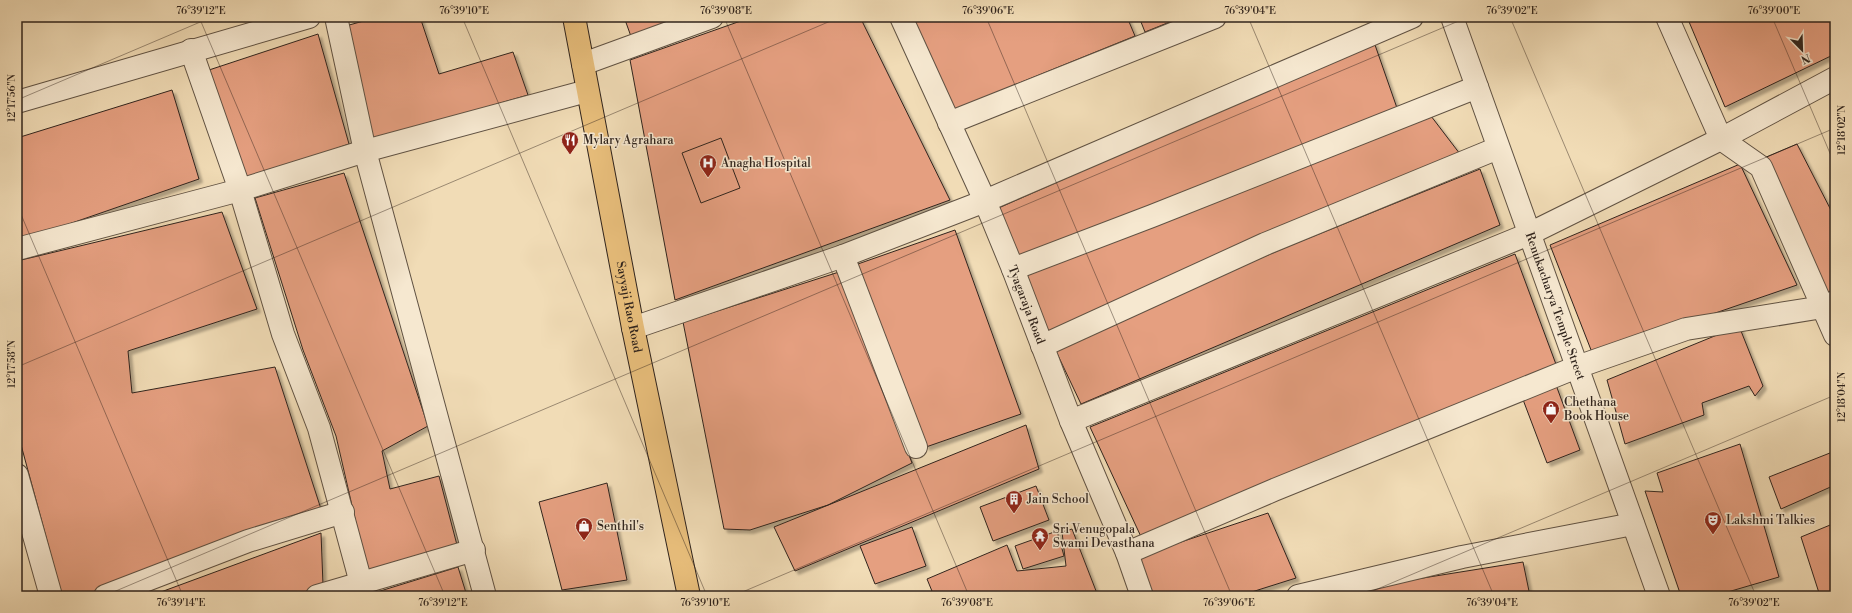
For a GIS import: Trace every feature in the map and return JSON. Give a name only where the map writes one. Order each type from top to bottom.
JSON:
[{"type":"main road","name":"Sayyaji Rao Road","points":[[574,17],[633,328],[689,596]]},
{"type":"street","points":[[17,102],[191,50],[309,17]]},
{"type":"street","points":[[336,17],[365,151],[474,550],[485,596]]},
{"type":"street","points":[[582,64],[712,17]]},
{"type":"street","name":"Tyagaraja Road","points":[[901,17],[985,201],[1013,269],[1071,421],[1127,553],[1142,596]]},
{"type":"street","points":[[949,123],[1215,17]]},
{"type":"street","points":[[633,328],[843,256],[985,201],[1412,17]]},
{"type":"street","name":"Renukacharya Temple Street","points":[[1452,17],[1659,596]]},
{"type":"street","points":[[1667,17],[1721,139],[1761,167],[1829,305],[1835,335]]},
{"type":"street","points":[[191,50],[240,190],[283,334],[319,428],[361,583]]},
{"type":"street","points":[[1071,421],[1529,234],[1721,139],[1835,78]]},
{"type":"street","points":[[1013,269],[1152,216],[1477,87]]},
{"type":"street","points":[[17,249],[240,190],[365,151],[587,91]]},
{"type":"street","points":[[1042,346],[1265,244],[1498,148]]},
{"type":"street","points":[[843,256],[916,446]]},
{"type":"street","points":[[1127,553],[1274,490],[1577,367],[1686,329],[1829,305]]},
{"type":"street","points":[[17,475],[51,596]]},
{"type":"street","points":[[105,596],[248,541],[342,512]]},
{"type":"street","points":[[1298,596],[1462,557],[1634,524]]},
{"type":"street","points":[[317,596],[474,550]]},
{"type":"building","points":[[378,17],[420,17],[439,74],[513,52],[528,95],[439,121],[371,144],[342,27]]},
{"type":"building","points":[[624,17],[695,17],[633,42]]},
{"type":"building","points":[[752,17],[860,17],[950,200],[675,300],[630,60]]},
{"type":"building","points":[[912,17],[1127,17],[1135,36],[953,110]]},
{"type":"building","points":[[1139,17],[1182,17],[1145,32]]},
{"type":"building","points":[[1687,17],[1835,17],[1835,54],[1725,107]]},
{"type":"building","points":[[318,34],[349,144],[243,181],[209,70]]},
{"type":"building","points":[[1374,42],[1397,108],[1017,260],[994,210]]},
{"type":"building","points":[[172,90],[199,179],[17,242],[17,138]]},
{"type":"building","points":[[1431,116],[1460,154],[1047,337],[1023,277]]},
{"type":"building","points":[[721,138],[740,188],[701,203],[682,153]]},
{"type":"building","points":[[1797,144],[1835,218],[1835,294],[1828,297],[1764,158]]},
{"type":"building","points":[[1740,164],[1797,285],[1593,355],[1550,245]]},
{"type":"building","points":[[1480,169],[1500,225],[1081,404],[1054,347],[1289,246]]},
{"type":"building","points":[[344,173],[428,426],[382,451],[390,489],[439,476],[457,545],[368,575],[336,436],[303,350],[255,198]]},
{"type":"building","points":[[222,212],[257,309],[128,351],[132,393],[275,367],[321,509],[224,540],[83,596],[62,596],[17,430],[17,261]]},
{"type":"building","points":[[955,230],[1021,414],[926,447],[855,265]]},
{"type":"building","points":[[1515,254],[1557,367],[1143,541],[1090,427]]},
{"type":"building","points":[[839,272],[912,463],[828,505],[750,530],[724,529],[683,322]]},
{"type":"building","points":[[1739,326],[1763,386],[1755,396],[1749,386],[1702,403],[1704,415],[1625,444],[1607,380]]},
{"type":"building","name":"Chethana Book House","points":[[1556,385],[1580,450],[1547,463],[1522,397]]},
{"type":"building","points":[[1026,425],[1039,469],[795,571],[774,527]]},
{"type":"building","name":"Lakshmi Talkies","points":[[1740,444],[1779,577],[1714,596],[1681,596],[1645,491],[1663,492],[1657,473]]},
{"type":"building","points":[[1835,451],[1835,485],[1781,509],[1769,477]]},
{"type":"building","name":"Senthil's","points":[[607,483],[627,580],[562,590],[539,502]]},
{"type":"building","name":"Jain School","points":[[1036,486],[1049,520],[993,541],[980,507]]},
{"type":"building","points":[[1268,513],[1296,578],[1239,596],[1149,596],[1136,557]]},
{"type":"building","points":[[1835,523],[1835,596],[1820,596],[1801,537]]},
{"type":"building","points":[[912,527],[926,566],[875,584],[860,546]]},
{"type":"building","points":[[1072,529],[1098,596],[934,596],[927,579],[1007,545],[1017,571],[1066,566],[1062,532]]},
{"type":"building","name":"Sri Venugopala Swami Devasthana","points":[[1057,531],[1064,556],[1023,569],[1015,546]]},
{"type":"building","points":[[321,533],[323,585],[295,596],[150,596]]},
{"type":"building","points":[[1523,562],[1530,596],[1355,596],[1354,589]]},
{"type":"building","points":[[458,567],[467,596],[364,596]]},
{"type":"place","name":"Mylary Agrahara","points":[[570,155]]},
{"type":"place","name":"Anagha Hospital","points":[[708,178]]},
{"type":"place","name":"Chethana Book House","points":[[1551,424]]},
{"type":"place","name":"Jain School","points":[[1014,514]]},
{"type":"place","name":"Lakshmi Talkies","points":[[1713,535]]},
{"type":"place","name":"Senthil's","points":[[584,541]]},
{"type":"place","name":"Sri Venugopala Swami Devasthana","points":[[1040,551]]}]
